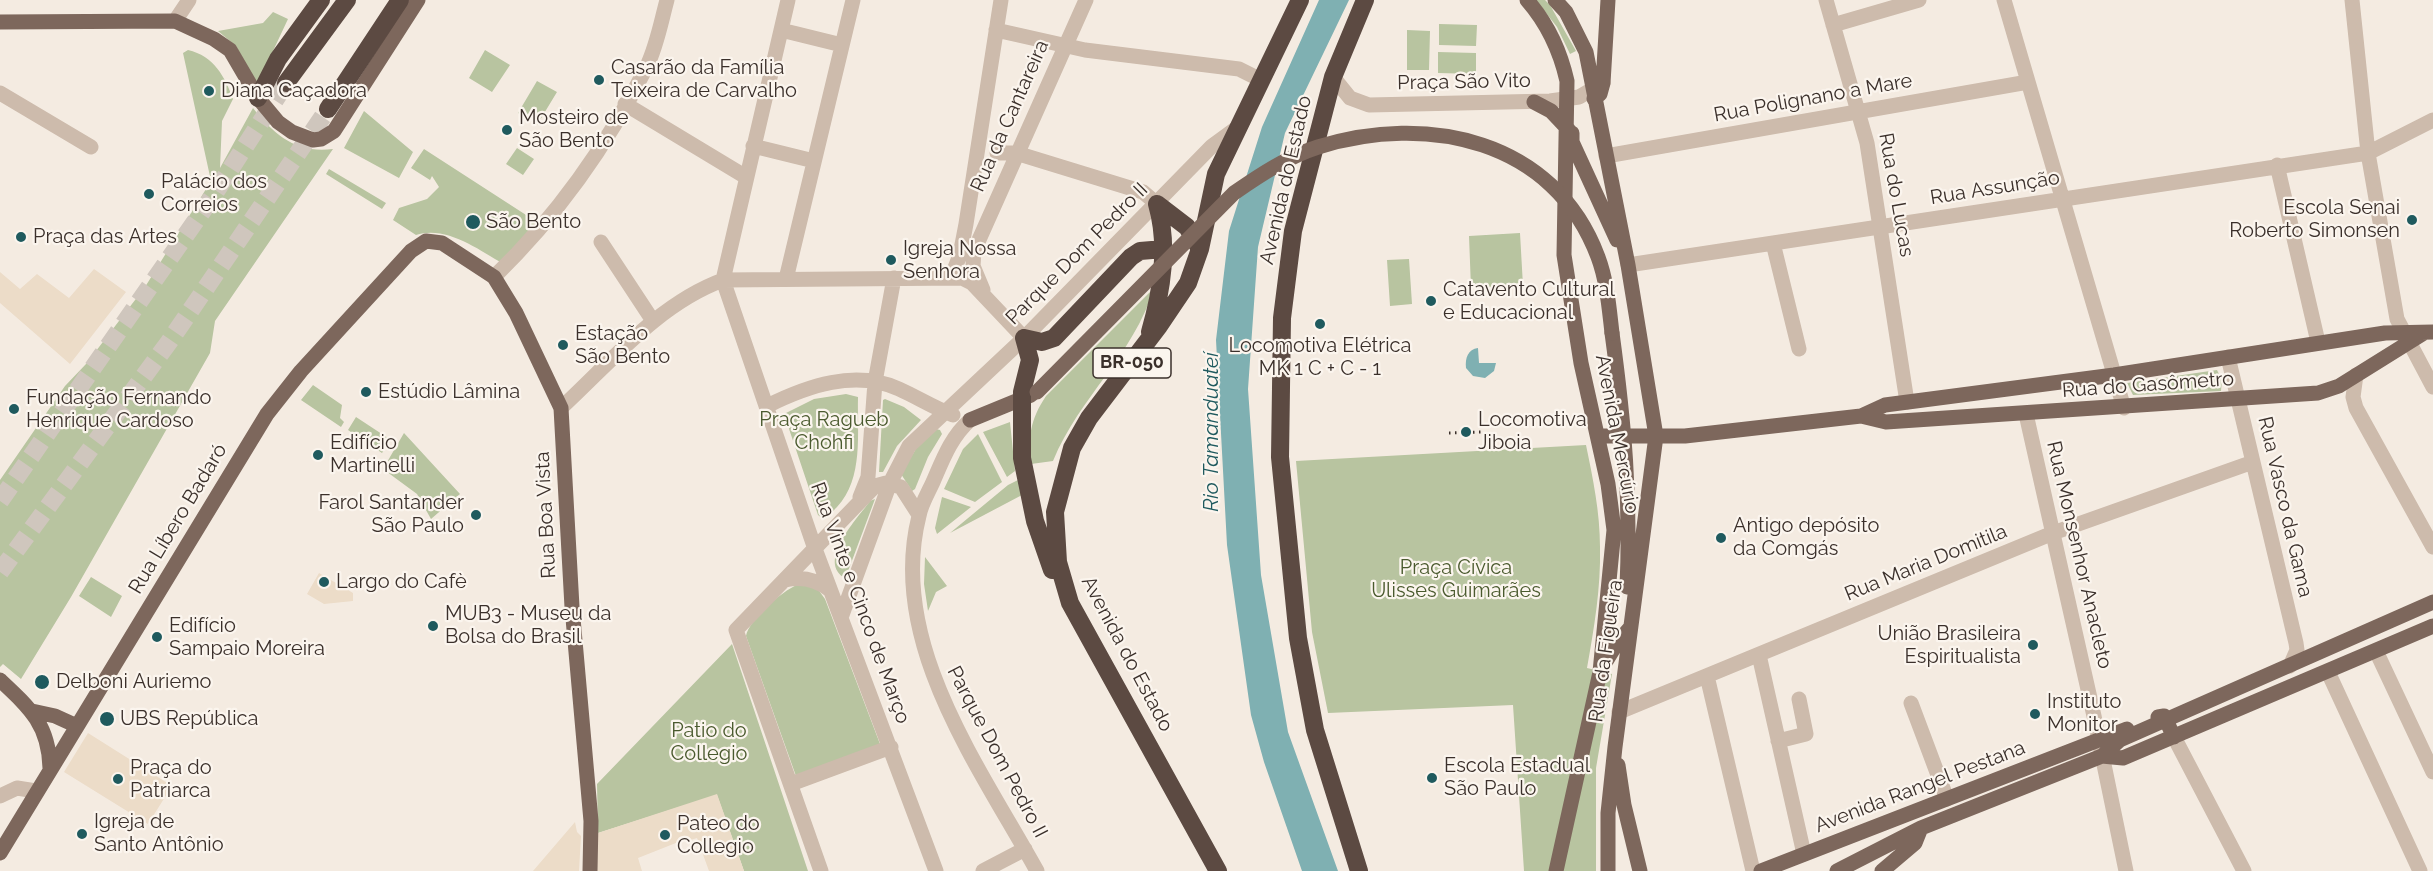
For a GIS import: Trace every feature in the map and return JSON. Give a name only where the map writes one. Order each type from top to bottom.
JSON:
[{"type":"highway","points":[[258,98],[278,59],[321,0]]},
{"type":"highway","points":[[286,83],[346,0]]},
{"type":"highway","points":[[328,109],[400,0]]},
{"type":"highway","name":"Avenida do Estado","points":[[1218,871],[1070,603],[1058,562],[1055,512],[1066,465],[1089,418],[1146,345],[1188,283],[1200,249],[1216,174],[1300,0]]},
{"type":"highway","name":"Avenida do Estado","points":[[1359,871],[1315,730],[1298,638],[1280,457],[1282,318],[1293,231],[1333,77],[1365,0]]},
{"type":"highway","points":[[1146,345],[1160,288],[1164,249],[1157,204]]},
{"type":"highway","points":[[1157,204],[1187,227],[1200,249]]},
{"type":"highway","points":[[1070,603],[1055,577],[1035,520],[1022,458],[1020,429],[1030,396],[1023,384],[1030,360],[1024,338],[1042,342],[1054,338],[1131,257],[1140,251],[1164,249]]},
{"type":"main road","points":[[0,22],[175,21],[214,39],[230,50],[258,98],[278,122],[300,136],[313,140],[327,136],[334,131],[418,0]]},
{"type":"main road","name":"Avenida Mercúrio","points":[[1527,0],[1551,33],[1562,57],[1568,100],[1564,255],[1581,363],[1599,436],[1614,530],[1600,672]]},
{"type":"main road","name":"Avenida Mercúrio","points":[[1555,0],[1566,12],[1585,48],[1597,90],[1606,156],[1628,262],[1656,436]]},
{"type":"main road","points":[[1597,90],[1608,0]]},
{"type":"main road","points":[[1534,102],[1568,124],[1572,142],[1628,262]]},
{"type":"main road","points":[[970,420],[1030,396],[1234,193],[1264,172],[1316,148],[1379,134],[1422,133],[1473,140],[1518,160],[1540,176],[1557,191],[1588,233],[1606,284],[1626,436],[1629,551],[1625,612],[1630,628],[1617,643],[1600,672],[1556,871]]},
{"type":"main road","name":"Rua Líbero Badaró","points":[[0,853],[267,414],[301,371],[417,245],[431,240],[442,243],[494,277]]},
{"type":"main road","name":"Rua Boa Vista","points":[[494,277],[516,313],[561,408],[572,607],[591,821],[590,871]]},
{"type":"main road","name":"Rua do Gasômetro","points":[[1599,436],[1685,436],[1861,416],[1885,405],[2114,375],[2318,342],[2404,337],[2428,333]]},
{"type":"main road","name":"Rua do Gasômetro","points":[[1861,416],[1886,422],[2124,408],[2318,393],[2356,375],[2404,337]]},
{"type":"main road","name":"Rua da Figueira","points":[[1608,871],[1608,813],[1615,747],[1656,436]]},
{"type":"main road","points":[[1608,484],[1616,496],[1623,542],[1629,551]]},
{"type":"main road","name":"Avenida Rangel Pestana","points":[[1761,871],[2164,717],[2324,652],[2433,602]]},
{"type":"main road","name":"Avenida Rangel Pestana","points":[[2102,756],[2123,758],[2433,626]]},
{"type":"main road","points":[[2324,652],[2328,672]]},
{"type":"main road","points":[[0,680],[32,710],[48,743],[50,768]]},
{"type":"main road","points":[[32,710],[77,726]]},
{"type":"main road","points":[[2164,717],[2174,737]]},
{"type":"main road","name":"Avenida Rangel Pestana","points":[[1837,871],[1921,828],[2102,756],[2120,740],[2164,717]]},
{"type":"main road","points":[[2099,740],[2103,743],[2120,740]]},
{"type":"main road","points":[[1615,747],[1624,805],[1640,871]]},
{"type":"main road","points":[[1882,871],[1915,843],[1921,828]]},
{"type":"main road","name":"Avenida Rangel Pestana","points":[[1788,871],[1863,840],[1899,838]]},
{"type":"street","points":[[173,0],[175,21]]},
{"type":"street","points":[[175,21],[189,0]]},
{"type":"street","points":[[494,277],[546,223],[573,190],[647,65],[667,0]]},
{"type":"street","points":[[723,280],[788,0]]},
{"type":"street","points":[[786,279],[853,0]]},
{"type":"street","points":[[985,296],[968,249],[966,224],[981,142],[1001,0]]},
{"type":"street","name":"Rua da Cantareira","points":[[968,249],[982,230],[1001,183],[1086,0]]},
{"type":"street","name":"Rua do Lucas","points":[[1826,0],[1867,143],[1907,402]]},
{"type":"street","points":[[1833,25],[1919,0]]},
{"type":"street","points":[[2004,0],[2124,408]]},
{"type":"street","points":[[2352,0],[2368,153],[2404,337],[2433,387]]},
{"type":"street","points":[[781,30],[842,45]]},
{"type":"street","points":[[996,30],[1065,47],[1239,69],[1261,80]]},
{"type":"street","name":"Praça São Vito","points":[[1333,77],[1350,98],[1369,105],[1568,100],[1597,90]]},
{"type":"street","name":"Rua Polignano a Mare","points":[[1606,156],[2028,82]]},
{"type":"street","points":[[0,93],[91,147]]},
{"type":"street","points":[[625,104],[746,177]]},
{"type":"street","name":"Rua Assunção","points":[[1628,262],[1773,243],[2368,153],[2433,120]]},
{"type":"street","name":"Parque Dom Pedro II","points":[[842,615],[890,483],[909,446],[1024,338],[1212,146],[1238,127]]},
{"type":"street","points":[[981,142],[997,153],[1002,161],[1001,183]]},
{"type":"street","points":[[753,146],[814,161]]},
{"type":"street","points":[[997,153],[1016,153],[1143,192],[1157,204]]},
{"type":"street","points":[[976,167],[981,160],[993,159],[999,163],[1001,183]]},
{"type":"street","points":[[2277,165],[2318,342]]},
{"type":"street","points":[[966,224],[970,230],[982,230]]},
{"type":"street","points":[[601,242],[653,321]]},
{"type":"street","points":[[1773,243],[1799,349]]},
{"type":"street","points":[[951,278],[968,249]]},
{"type":"street","points":[[858,501],[868,477],[875,382],[894,278]]},
{"type":"street","points":[[561,408],[653,321],[704,286],[723,280],[951,278],[968,280],[1024,338]]},
{"type":"street","name":"Rua Vinte e Cinco de Março","points":[[723,280],[815,549],[842,615],[936,871]]},
{"type":"street","name":"Rua Vasco da Gama","points":[[2228,357],[2296,643],[2297,650],[2290,666]]},
{"type":"street","points":[[2356,375],[2353,397],[2355,408],[2433,547]]},
{"type":"street","points":[[767,405],[810,386],[844,380],[875,382],[897,388],[946,412],[970,420]]},
{"type":"street","points":[[946,412],[950,443]]},
{"type":"street","name":"Rua Monsenhor Anacleto","points":[[2026,414],[2126,871]]},
{"type":"street","name":"Parque Dom Pedro II","points":[[970,420],[950,443],[919,515],[912,560],[913,588],[926,661],[939,694],[1037,871]]},
{"type":"street","name":"Rua Maria Domitila","points":[[1619,712],[2053,533],[2253,462]]},
{"type":"street","points":[[821,871],[735,630],[875,486],[890,483],[901,487],[919,515]]},
{"type":"street","points":[[785,580],[804,578],[818,582],[830,590]]},
{"type":"street","points":[[2376,651],[2433,772]]},
{"type":"street","points":[[1758,655],[1804,854]]},
{"type":"street","points":[[2328,672],[2421,871]]},
{"type":"street","points":[[1707,676],[1753,871]]},
{"type":"street","points":[[1778,741],[1806,734],[1799,699]]},
{"type":"street","points":[[1911,703],[1947,799]]},
{"type":"street","points":[[2174,737],[2244,871]]},
{"type":"street","points":[[791,784],[891,747]]},
{"type":"street","points":[[0,796],[17,788],[36,791]]},
{"type":"street","points":[[983,871],[1025,849]]},
{"type":"green space","points":[[1536,0],[1545,0],[1550,5],[1576,51],[1570,54],[1557,27]]},
{"type":"green space","points":[[273,12],[288,19],[257,85],[236,46],[218,31],[263,23]]},
{"type":"green space","points":[[1439,24],[1477,25],[1476,46],[1439,45]]},
{"type":"green space","points":[[1407,30],[1430,31],[1429,70],[1407,70]]},
{"type":"green space","points":[[188,50],[212,62],[222,75],[233,99],[222,121],[220,168],[253,108],[269,126],[287,140],[308,148],[333,149],[215,321],[210,353],[71,597],[21,679],[3,664],[0,667],[0,480],[65,386],[86,364],[145,287],[211,181],[183,53]]},
{"type":"green space","points":[[485,50],[510,65],[492,92],[469,78]]},
{"type":"green space","points":[[1438,52],[1476,53],[1476,74],[1438,73]]},
{"type":"green space","points":[[537,81],[557,92],[537,125],[518,113]]},
{"type":"green space","points":[[364,111],[413,152],[399,178],[344,148]]},
{"type":"green space","points":[[517,148],[534,159],[523,175],[506,164]]},
{"type":"green space","points":[[424,149],[540,224],[502,263],[472,245],[450,236],[438,233],[416,235],[393,220],[399,208],[427,199],[439,187],[432,176],[430,180],[411,168]]},
{"type":"green space","points":[[329,169],[386,203],[382,209],[326,174]]},
{"type":"green space","points":[[1520,233],[1523,286],[1471,288],[1469,236]]},
{"type":"green space","points":[[1409,259],[1412,304],[1390,306],[1387,260]]},
{"type":"green space","points":[[1154,288],[1133,335],[1077,416],[1053,461],[1031,464],[1031,429],[1036,413],[1046,396]]},
{"type":"green space","points":[[2217,370],[2222,380],[2221,391],[2133,395],[2127,383]]},
{"type":"green space","points":[[313,385],[342,405],[340,418],[344,422],[341,427],[301,400]]},
{"type":"green space","name":"Praça Ragueb Chohfi","points":[[846,394],[858,397],[855,469],[846,495],[827,517],[822,518],[818,515],[784,414],[814,399]]},
{"type":"green space","name":"Praça Ragueb Chohfi","points":[[883,400],[904,407],[921,420],[897,446],[883,472],[879,472]]},
{"type":"green space","points":[[356,417],[391,440],[382,453],[348,430]]},
{"type":"green space","points":[[1010,422],[1015,471],[1007,477],[983,432]]},
{"type":"green space","points":[[936,429],[942,434],[912,491],[901,474],[917,447]]},
{"type":"green space","points":[[404,433],[460,494],[431,519],[417,494],[383,469]]},
{"type":"green space","points":[[978,434],[1002,482],[975,502],[944,489],[963,449]]},
{"type":"green space","name":"Praça Cívica Ulisses Guimarães","points":[[1586,445],[1594,483],[1600,534],[1598,593],[1587,668],[1612,674],[1596,768],[1596,871],[1524,871],[1513,705],[1328,713],[1312,632],[1296,461]]},
{"type":"green space","points":[[1018,480],[1022,495],[950,533],[1008,485]]},
{"type":"green space","points":[[942,497],[971,507],[937,534],[935,528]]},
{"type":"green space","points":[[875,499],[847,574],[843,577],[836,569],[837,550],[857,518],[870,501]]},
{"type":"green space","points":[[925,557],[947,586],[936,592],[928,611],[924,584]]},
{"type":"green space","points":[[91,577],[122,596],[111,617],[79,596]]},
{"type":"green space","points":[[802,583],[817,588],[825,599],[880,744],[796,776],[746,636],[754,621],[769,605]]},
{"type":"green space","name":"Patio do Collegio","points":[[732,644],[808,871],[744,871],[717,795],[598,833],[597,784]]},
{"type":"shaded area","name":"Praça das Artes","points":[[94,269],[126,292],[70,364],[0,303],[0,272],[20,289],[37,274],[69,298]]},
{"type":"shaded area","name":"Largo do Cafè","points":[[319,573],[353,593],[353,601],[324,604],[307,594]]},
{"type":"shaded area","name":"Praça do Patriarca","points":[[88,733],[172,786],[148,824],[64,772]]},
{"type":"shaded area","name":"Pateo do Collegio","points":[[717,794],[744,871],[709,871],[697,838],[687,841],[686,839],[638,858],[642,871],[596,871],[598,833]]},
{"type":"shaded area","points":[[575,822],[577,832],[581,836],[579,871],[533,871]]},
{"type":"water","name":"Rio Tamanduateí","points":[[1319,0],[1349,0],[1285,133],[1258,247],[1248,389],[1261,575],[1288,732],[1338,871],[1302,871],[1264,762],[1251,715],[1227,545],[1216,340],[1229,231],[1262,127]]},
{"type":"water","points":[[1478,348],[1479,363],[1496,363],[1494,371],[1485,378],[1473,376],[1466,368],[1468,355],[1472,350]]},
{"type":"tunnel","points":[[0,501],[213,196],[286,83]]},
{"type":"tunnel","points":[[0,572],[169,342],[328,109]]},
{"type":"railway","points":[[1449,433],[1483,432]]},
{"type":"place","name":"Casarão da Família Teixeira de Carvalho","points":[[599,80]]},
{"type":"place","name":"Diana Caçadora","points":[[209,91]]},
{"type":"place","name":"Mosteiro de São Bento","points":[[507,130]]},
{"type":"place","name":"Palácio dos Correios","points":[[149,194]]},
{"type":"place","name":"Escola Senai Roberto Simonsen","points":[[2412,220]]},
{"type":"place","name":"São Bento","points":[[473,222]]},
{"type":"place","name":"Praça das Artes","points":[[21,237]]},
{"type":"place","name":"Igreja Nossa Senhora","points":[[891,260]]},
{"type":"place","name":"Catavento Cultural e Educacional","points":[[1431,301]]},
{"type":"place","name":"Locomotiva Elétrica MK 1 C + C - 1","points":[[1320,324]]},
{"type":"place","name":"Estação São Bento","points":[[563,345]]},
{"type":"place","name":"Estúdio Lâmina","points":[[366,392]]},
{"type":"place","name":"Fundação Fernando Henrique Cardoso","points":[[14,409]]},
{"type":"place","name":"Locomotiva Jiboia","points":[[1466,432]]},
{"type":"place","name":"Edifício Martinelli","points":[[318,455]]},
{"type":"place","name":"Farol Santander São Paulo","points":[[476,515]]},
{"type":"place","name":"Antigo depósito da Comgás","points":[[1721,538]]},
{"type":"place","name":"Largo do Cafè","points":[[324,582]]},
{"type":"place","name":"MUB3 - Museu da Bolsa do Brasil","points":[[433,626]]},
{"type":"place","name":"Edifício Sampaio Moreira","points":[[157,637]]},
{"type":"place","name":"União Brasileira Espiritualista","points":[[2033,645]]},
{"type":"place","name":"Delboni Auriemo","points":[[42,682]]},
{"type":"place","name":"Instituto Monitor","points":[[2035,714]]},
{"type":"place","name":"UBS República","points":[[107,719]]},
{"type":"place","name":"Escola Estadual São Paulo","points":[[1432,778]]},
{"type":"place","name":"Praça do Patriarca","points":[[118,779]]},
{"type":"place","name":"Igreja de Santo Antônio","points":[[82,834]]},
{"type":"place","name":"Pateo do Collegio","points":[[665,835]]}]
